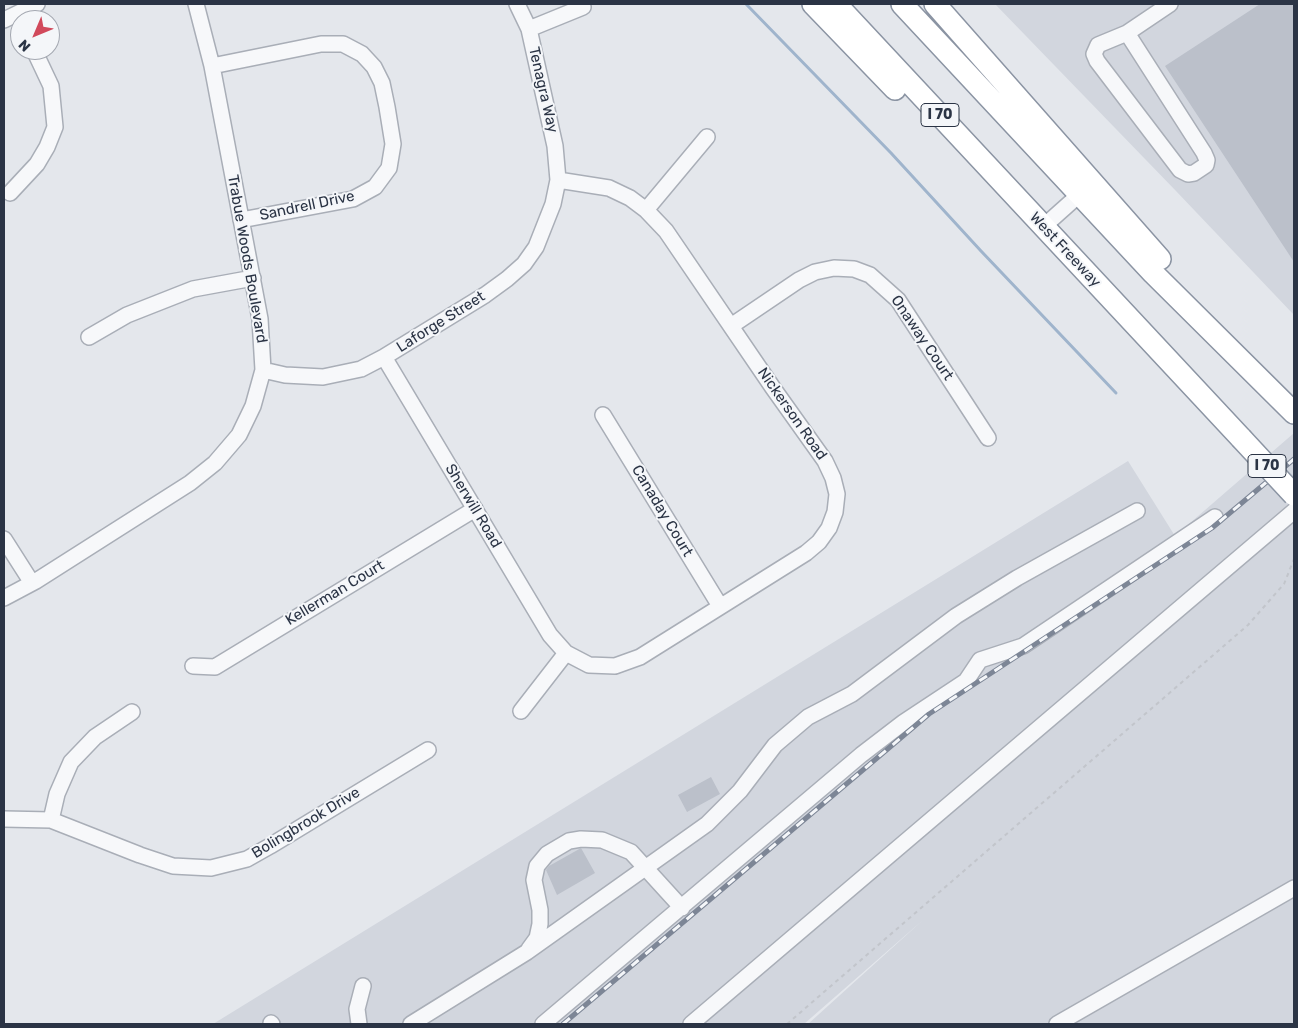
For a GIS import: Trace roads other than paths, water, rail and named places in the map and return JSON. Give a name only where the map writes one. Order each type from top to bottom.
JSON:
[{"type":"highway","points":[[813,4],[980,177],[1043,227]]},
{"type":"highway","name":"West Freeway","points":[[836,4],[1294,495]]},
{"type":"highway","points":[[902,4],[1153,273],[1289,408]]},
{"type":"highway","points":[[931,4],[950,22]]},
{"type":"highway","points":[[935,4],[1289,408]]},
{"type":"street","name":"Trabue Woods Boulevard","points":[[4,598],[32,583],[190,483],[215,463],[240,435],[253,406],[263,370],[260,319],[212,66],[196,4]]},
{"type":"street","name":"Tenagra Way","points":[[517,4],[529,30],[555,146],[558,180]]},
{"type":"street","points":[[1127,32],[1204,153],[1207,160],[1206,166],[1194,173],[1188,174],[1180,170],[1097,61],[1094,54],[1098,45],[1127,32],[1170,4]]},
{"type":"street","points":[[529,30],[583,8]]},
{"type":"street","name":"Sandrell Drive","points":[[212,66],[321,44],[343,44],[362,54],[374,67],[382,83],[387,107],[393,144],[389,168],[375,187],[353,199],[241,220]]},
{"type":"street","points":[[10,192],[37,164],[47,147],[55,127],[51,86],[39,60]]},
{"type":"street","points":[[646,210],[708,137]]},
{"type":"street","name":"Nickerson Road","points":[[558,180],[609,188],[630,198],[646,210],[666,231],[826,461],[833,478],[836,494],[832,520],[819,542],[806,554],[640,657],[615,666],[589,665],[566,653]]},
{"type":"street","name":"Laforge Street","points":[[263,370],[285,376],[323,377],[361,369],[384,358],[485,295],[524,264],[536,247],[545,228],[558,180]]},
{"type":"street","points":[[1043,227],[1080,194]]},
{"type":"street","name":"Onaway Court","points":[[731,326],[815,272],[834,268],[854,269],[870,275],[898,300],[988,438]]},
{"type":"street","points":[[89,337],[127,315],[193,289],[252,278]]},
{"type":"street","name":"Sherwill Road","points":[[384,358],[550,635],[566,653]]},
{"type":"street","name":"Canaday Court","points":[[603,415],[720,606]]},
{"type":"street","name":"Kellerman Court","points":[[193,666],[215,667],[475,509]]},
{"type":"street","points":[[411,1024],[527,952],[687,839],[722,810],[775,745],[808,717],[852,694],[956,616],[1016,578],[1137,511]]},
{"type":"street","points":[[691,1024],[1294,511]]},
{"type":"street","points":[[543,1024],[861,755],[904,722],[966,681],[980,660],[1023,646],[1215,517]]},
{"type":"street","points":[[4,540],[32,583]]},
{"type":"street","points":[[521,711],[566,653]]},
{"type":"street","points":[[51,820],[57,794],[71,762],[96,737],[132,712]]},
{"type":"street","name":"Bolingbrook Drive","points":[[4,819],[51,820],[165,863],[211,868],[247,859],[428,750]]},
{"type":"street","points":[[527,952],[537,938],[540,924],[540,910],[534,880],[535,872],[541,860],[547,854],[569,841],[590,838],[602,840],[631,852],[682,908]]},
{"type":"street","points":[[1057,1024],[1294,888]]},
{"type":"street","points":[[359,1024],[356,1009],[363,986]]},
{"type":"waterway","points":[[746,4],[891,153],[1116,393]]},
{"type":"railway","points":[[563,1024],[929,714],[1212,528],[1294,459]]}]
